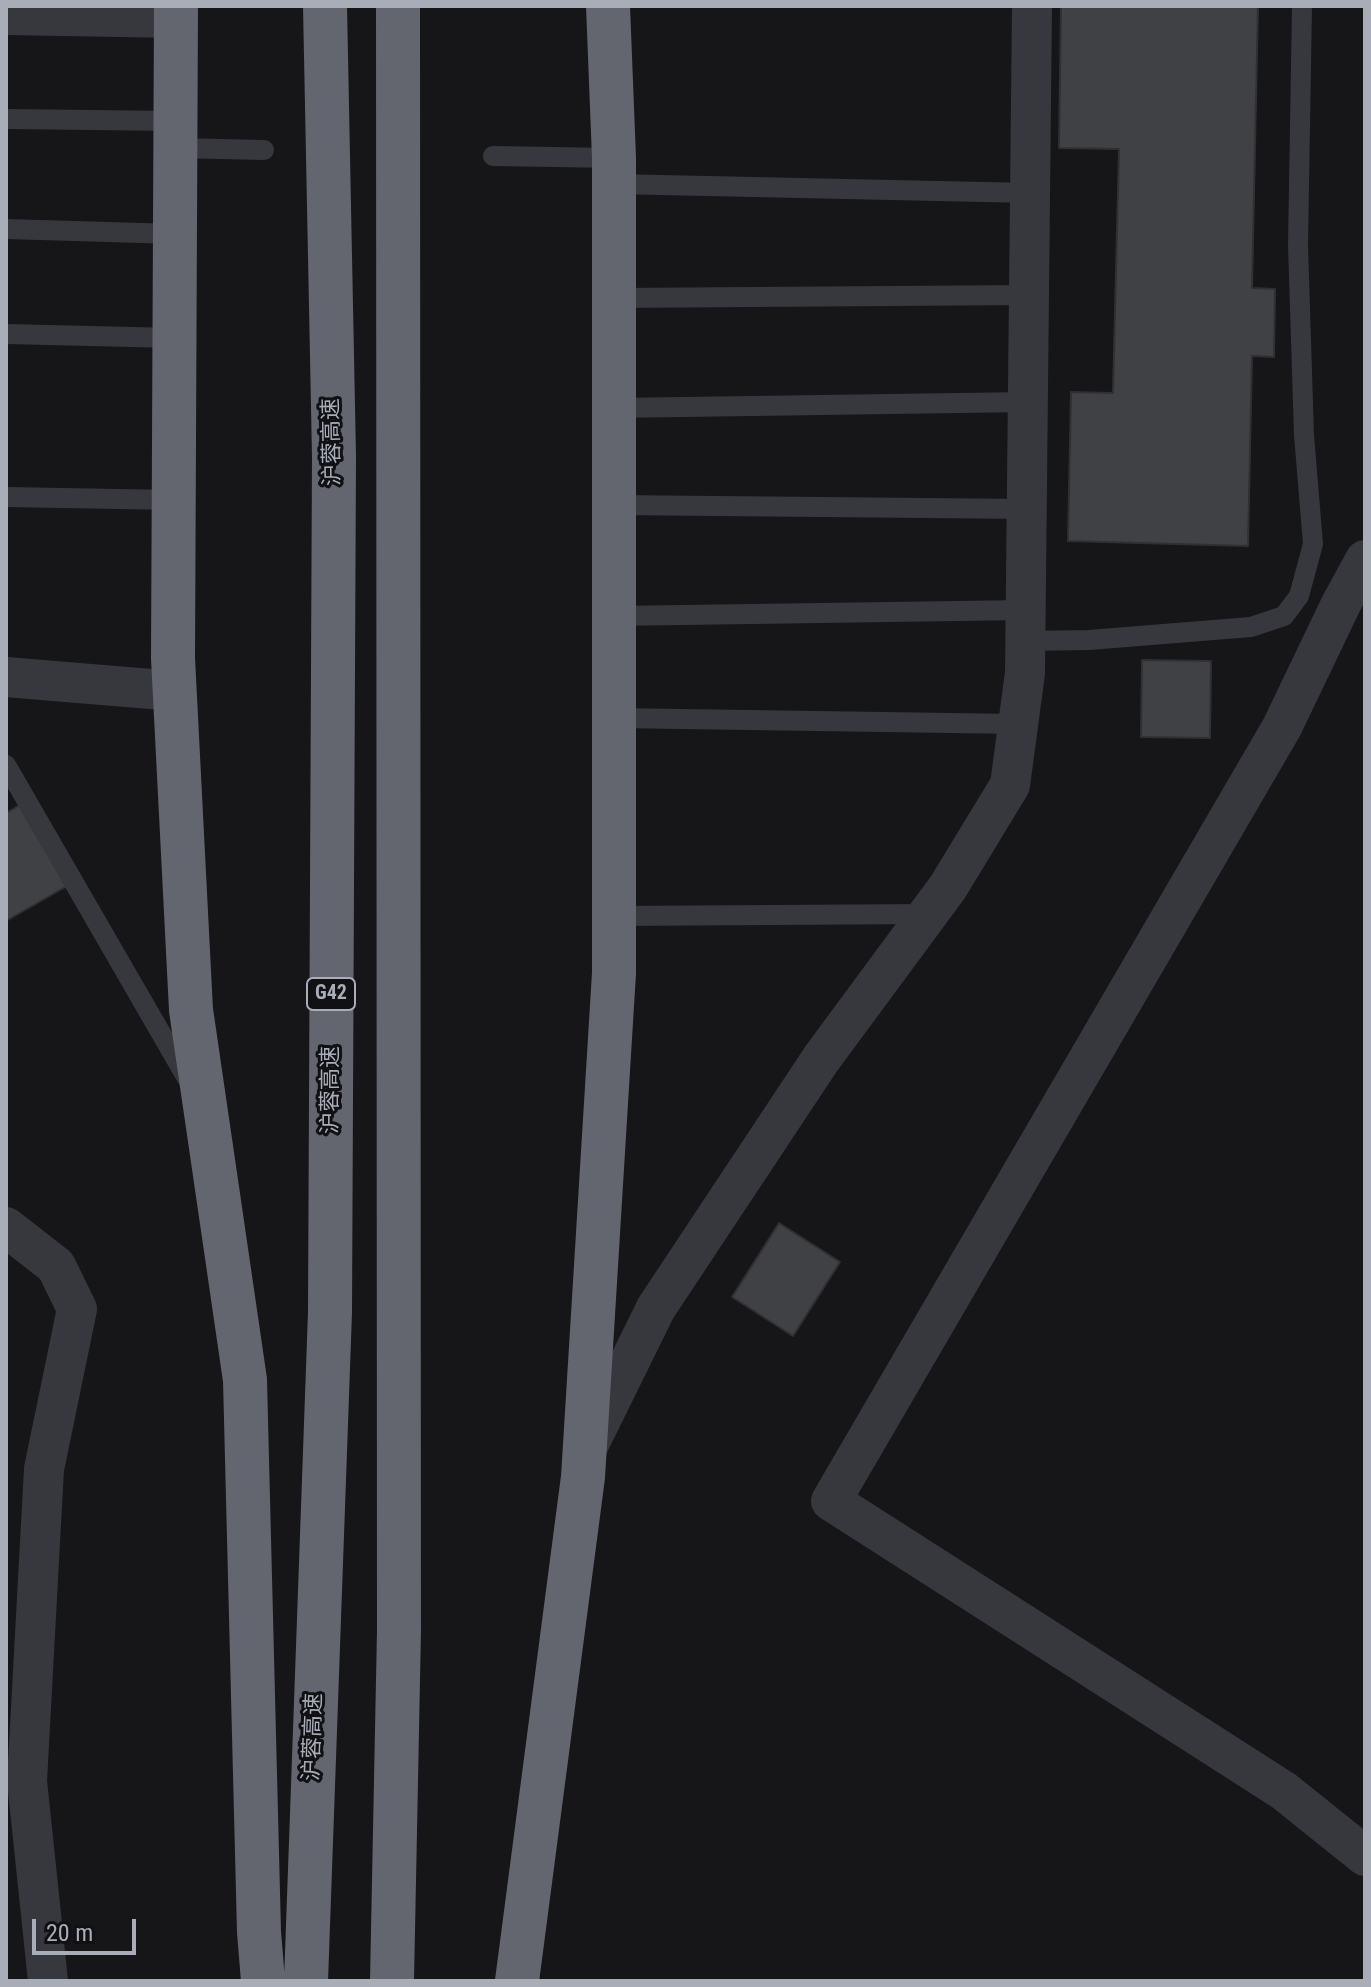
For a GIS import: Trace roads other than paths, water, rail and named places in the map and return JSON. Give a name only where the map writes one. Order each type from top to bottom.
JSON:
[{"type":"highway","name":"沪蓉高速","points":[[306,1981],[330,1296],[334,456],[325,6]]},
{"type":"highway","points":[[392,1981],[399,1630],[398,6]]},
{"type":"highway","points":[[517,1981],[585,1453],[614,973],[614,171],[608,6]]},
{"type":"highway","points":[[176,12],[175,691],[191,1010],[245,1380],[259,1932],[263,1981]]},
{"type":"street","points":[[585,1453],[656,1308],[821,1059],[948,887],[1010,785],[1025,673],[1032,6]]},
{"type":"street","points":[[6,15],[176,12]]},
{"type":"street","points":[[1365,560],[1282,727],[831,1501],[1284,1791],[1365,1856]]},
{"type":"street","points":[[6,677],[175,691]]},
{"type":"street","points":[[6,1227],[56,1266],[77,1309],[44,1469],[27,1781],[48,1981]]},
{"type":"lane","points":[[614,616],[1026,626],[1089,640],[1251,627],[1284,616],[1299,596],[1313,544],[1304,435],[1298,245],[1302,6]]},
{"type":"lane","points":[[6,119],[176,135],[264,150]]},
{"type":"lane","points":[[493,156],[614,171],[1031,193]]},
{"type":"lane","points":[[6,229],[176,234]]},
{"type":"lane","points":[[614,298],[1030,295]]},
{"type":"lane","points":[[6,334],[175,338]]},
{"type":"lane","points":[[614,408],[1028,402]]},
{"type":"lane","points":[[6,497],[175,500]]},
{"type":"lane","points":[[614,505],[1027,509]]},
{"type":"lane","points":[[614,718],[1018,724]]},
{"type":"lane","points":[[6,765],[206,1110]]},
{"type":"lane","points":[[614,916],[929,914]]}]
